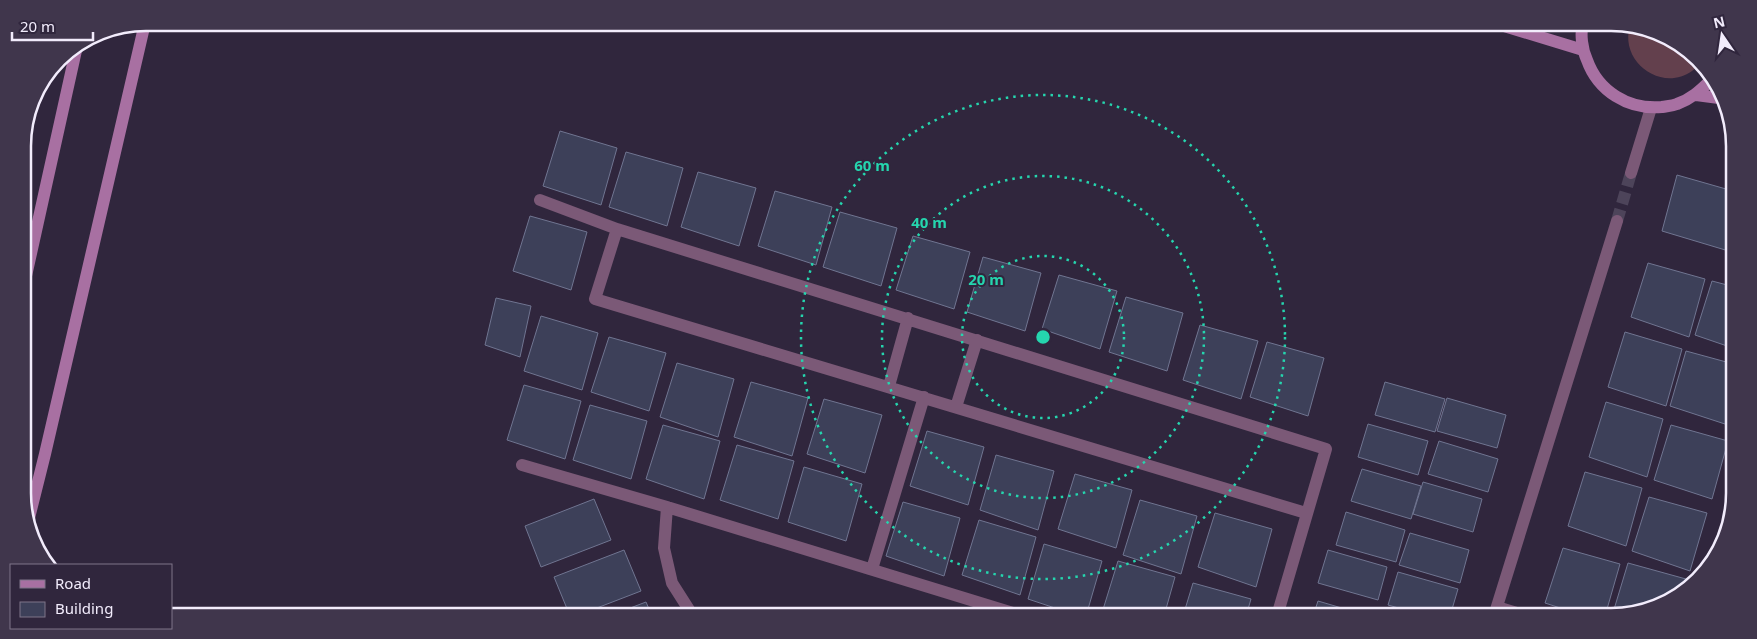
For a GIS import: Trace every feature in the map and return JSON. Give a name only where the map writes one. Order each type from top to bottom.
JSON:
[{"type":"street","points":[[32,506],[143,31]]},
{"type":"street","points":[[1521,31],[1583,50]]},
{"type":"street","points":[[1583,31],[1583,50],[1591,72],[1607,91],[1627,103],[1651,108],[1675,105],[1696,95],[1707,84]]},
{"type":"street","points":[[31,253],[75,56]]},
{"type":"street","points":[[1696,95],[1715,97]]},
{"type":"street","points":[[1631,173],[1651,108]]},
{"type":"street","points":[[540,200],[617,229],[1326,449],[1279,608]]},
{"type":"street","points":[[1497,608],[1617,221]]},
{"type":"street","points":[[617,229],[595,299],[1306,512]]},
{"type":"street","points":[[889,386],[908,318]]},
{"type":"street","points":[[956,407],[977,340]]},
{"type":"street","points":[[872,569],[924,397]]},
{"type":"street","points":[[522,465],[872,569],[982,608]]},
{"type":"street","points":[[667,507],[664,548],[672,583],[688,608]]},
{"type":"shaded area","points":[[1629,32],[1648,37],[1675,51],[1694,68],[1680,77],[1656,76],[1645,70],[1637,61],[1631,51],[1628,39]]},
{"type":"building","points":[[560,131],[617,148],[601,205],[543,186]]},
{"type":"building","points":[[626,152],[683,168],[667,226],[609,207]]},
{"type":"building","points":[[698,172],[756,188],[739,246],[681,227]]},
{"type":"building","points":[[1677,175],[1726,189],[1726,250],[1662,231]]},
{"type":"building","points":[[775,191],[832,207],[816,265],[758,246]]},
{"type":"building","points":[[840,212],[897,228],[881,286],[823,267]]},
{"type":"building","points":[[530,216],[587,232],[571,290],[513,271]]},
{"type":"building","points":[[913,236],[970,252],[954,309],[896,290]]},
{"type":"building","points":[[983,257],[1041,273],[1025,331],[967,312]]},
{"type":"building","points":[[1648,263],[1705,279],[1689,337],[1631,317]]},
{"type":"building","points":[[1059,275],[1117,291],[1100,349],[1042,329]]},
{"type":"building","points":[[1712,281],[1726,285],[1726,346],[1695,335]]},
{"type":"building","points":[[1126,297],[1183,313],[1167,371],[1109,352]]},
{"type":"building","points":[[496,298],[531,306],[520,357],[485,345]]},
{"type":"building","points":[[541,316],[598,333],[582,390],[524,371]]},
{"type":"building","points":[[1200,325],[1258,341],[1241,399],[1183,380]]},
{"type":"building","points":[[1625,332],[1682,349],[1666,406],[1608,387]]},
{"type":"building","points":[[609,337],[666,353],[649,411],[591,392]]},
{"type":"building","points":[[1267,342],[1324,358],[1308,416],[1250,397]]},
{"type":"building","points":[[1686,351],[1726,362],[1726,424],[1670,406]]},
{"type":"building","points":[[677,363],[734,379],[718,437],[660,417]]},
{"type":"building","points":[[751,382],[808,398],[792,456],[734,437]]},
{"type":"building","points":[[1385,382],[1445,399],[1435,432],[1375,415]]},
{"type":"building","points":[[524,385],[581,401],[565,459],[507,440]]},
{"type":"building","points":[[1447,398],[1506,415],[1497,448],[1437,431]]},
{"type":"building","points":[[824,399],[882,415],[865,473],[807,454]]},
{"type":"building","points":[[1606,402],[1663,419],[1647,477],[1589,457]]},
{"type":"building","points":[[590,405],[647,421],[631,479],[573,460]]},
{"type":"building","points":[[1368,424],[1428,441],[1418,475],[1358,457]]},
{"type":"building","points":[[663,425],[720,441],[704,499],[646,479]]},
{"type":"building","points":[[1671,425],[1726,440],[1726,448],[1712,499],[1654,480]]},
{"type":"building","points":[[927,431],[984,447],[968,505],[910,486]]},
{"type":"building","points":[[1439,441],[1498,459],[1488,492],[1428,474]]},
{"type":"building","points":[[737,445],[794,461],[778,519],[720,500]]},
{"type":"building","points":[[996,455],[1054,471],[1038,530],[980,510]]},
{"type":"building","points":[[804,467],[862,484],[846,541],[788,522]]},
{"type":"building","points":[[1362,469],[1421,486],[1411,519],[1351,501]]},
{"type":"building","points":[[1585,472],[1642,488],[1626,546],[1568,526]]},
{"type":"building","points":[[1075,474],[1132,490],[1116,548],[1058,529]]},
{"type":"building","points":[[1423,482],[1482,499],[1473,532],[1413,514]]},
{"type":"building","points":[[1649,497],[1707,513],[1690,571],[1632,551]]},
{"type":"building","points":[[594,499],[611,540],[541,567],[525,526]]},
{"type":"building","points":[[1140,500],[1197,516],[1181,574],[1123,555]]},
{"type":"building","points":[[903,502],[960,518],[944,576],[886,556]]},
{"type":"building","points":[[1346,512],[1405,530],[1396,562],[1336,545]]},
{"type":"building","points":[[1215,513],[1272,529],[1256,587],[1198,567]]},
{"type":"building","points":[[979,520],[1036,537],[1020,595],[962,575]]},
{"type":"building","points":[[1410,533],[1469,550],[1460,583],[1399,565]]},
{"type":"building","points":[[1044,544],[1102,561],[1088,608],[1055,608],[1028,599]]},
{"type":"building","points":[[1563,548],[1620,564],[1607,608],[1560,608],[1545,603]]},
{"type":"building","points":[[624,550],[641,591],[597,608],[567,608],[554,577]]},
{"type":"building","points":[[1328,550],[1387,567],[1378,600],[1318,583]]},
{"type":"building","points":[[1118,561],[1175,577],[1166,608],[1103,608]]},
{"type":"building","points":[[1628,563],[1686,579],[1675,588],[1648,602],[1614,608]]},
{"type":"building","points":[[1398,572],[1458,589],[1452,608],[1399,608],[1388,605]]},
{"type":"building","points":[[1193,583],[1251,599],[1248,608],[1185,608]]},
{"type":"building","points":[[1318,601],[1342,608],[1316,608]]},
{"type":"building","points":[[646,602],[649,608],[630,608]]},
{"type":"tunnel","points":[[1617,221],[1631,173]]}]
